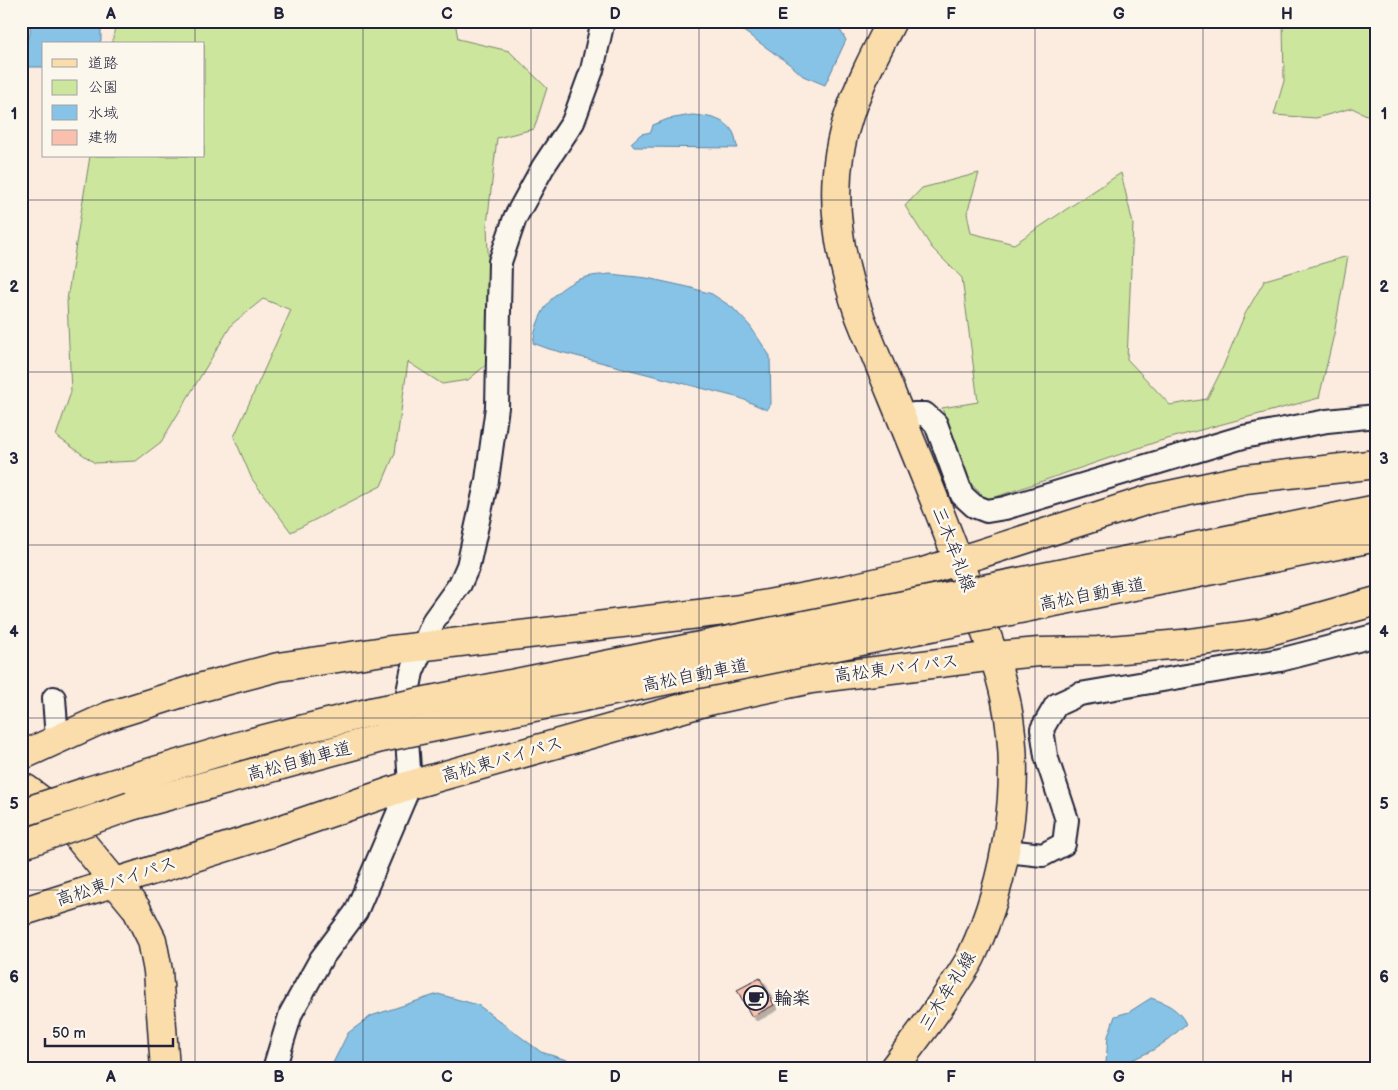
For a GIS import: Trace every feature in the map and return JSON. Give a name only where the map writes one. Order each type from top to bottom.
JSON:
[{"type":"main road","name":"三木牟礼線","points":[[892,21],[864,76],[848,116],[839,154],[835,191],[844,262],[852,294],[900,417],[945,523],[958,562],[995,656],[1006,702],[1013,762],[1012,813],[1006,851],[994,896],[971,956],[939,1008],[892,1069]]},
{"type":"main road","points":[[21,756],[109,716],[195,689],[278,667],[424,647],[741,609],[848,589],[923,572],[1151,499],[1245,480],[1377,464]]},
{"type":"main road","name":"高松自動車道","points":[[22,844],[131,806],[381,738],[1190,561],[1377,509]]},
{"type":"main road","name":"高松自動車道","points":[[21,813],[249,743],[371,712],[1190,561],[1377,537]]},
{"type":"main road","name":"高松東バイパス","points":[[21,912],[114,881],[271,833],[410,785],[708,701],[811,679],[995,656],[1039,652],[1098,651],[1182,644],[1262,633],[1377,602]]},
{"type":"main road","points":[[21,787],[58,812],[136,908],[152,940],[158,971],[165,1069]]},
{"type":"street","points":[[274,1069],[290,1012],[321,959],[356,912],[410,785],[404,707],[412,672],[434,620],[460,584],[468,566],[487,480],[497,407],[500,262],[514,218],[543,167],[573,122],[592,70],[603,21]]},
{"type":"street","points":[[900,417],[925,414],[936,424],[962,495],[974,506],[987,511],[1005,508],[1243,437],[1328,421],[1377,416]]},
{"type":"street","points":[[1006,851],[1043,855],[1064,844],[1067,820],[1046,756],[1042,729],[1056,705],[1080,694],[1280,660],[1377,635]]},
{"type":"street","points":[[54,698],[57,740]]},
{"type":"green space","points":[[116,21],[455,21],[458,39],[509,51],[547,88],[534,129],[497,138],[487,225],[492,360],[468,380],[442,384],[408,362],[395,453],[381,486],[291,532],[252,479],[234,437],[291,310],[263,299],[232,324],[161,442],[136,461],[95,463],[56,436],[71,392],[67,300],[90,158],[205,158],[205,42],[112,42]]},
{"type":"green space","points":[[1283,21],[1377,21],[1377,120],[1352,108],[1316,118],[1274,115],[1284,81]]},
{"type":"green space","points":[[979,173],[967,213],[971,233],[1014,244],[1121,173],[1133,224],[1127,359],[1170,405],[1207,399],[1245,314],[1265,280],[1348,256],[1334,334],[1319,398],[1156,442],[987,500],[968,481],[942,408],[978,402],[962,278],[932,248],[905,206],[922,188]]},
{"type":"water","points":[[30,21],[101,21],[100,42],[42,42],[42,67],[23,67],[23,48],[30,34]]},
{"type":"water","points":[[736,21],[828,21],[840,30],[846,40],[825,85],[803,76],[742,30]]},
{"type":"water","points":[[692,115],[709,117],[730,127],[738,148],[634,147],[631,143],[641,134],[651,132],[653,125],[668,119]]},
{"type":"water","points":[[610,274],[647,278],[688,287],[712,294],[733,308],[750,326],[770,356],[771,404],[767,410],[740,398],[549,349],[533,343],[543,311],[557,293],[576,281],[590,276]]},
{"type":"water","points":[[438,994],[478,1005],[541,1052],[570,1061],[576,1069],[330,1069],[348,1033],[371,1016]]},
{"type":"water","points":[[1151,998],[1172,1007],[1180,1014],[1186,1024],[1153,1050],[1113,1069],[1106,1063],[1108,1036],[1115,1016],[1129,1012]]},
{"type":"building","name":"輪楽","points":[[760,978],[774,1005],[752,1017],[737,990]]},
{"type":"place","name":"輪楽","points":[[756,998]]}]
